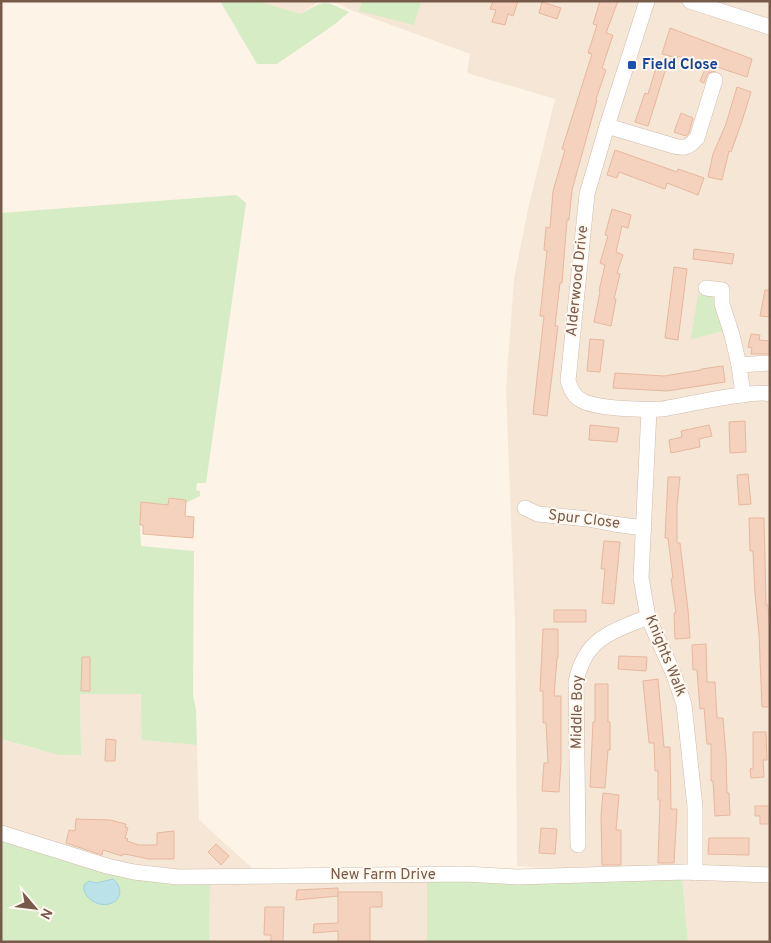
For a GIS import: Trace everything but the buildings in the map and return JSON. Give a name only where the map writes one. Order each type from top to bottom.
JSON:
[{"type":"street","name":"Alderwood Drive","points":[[646,1],[587,194],[568,381],[572,393],[581,401],[592,405],[649,410],[743,394],[766,392],[770,394]]},
{"type":"street","points":[[690,1],[770,27]]},
{"type":"street","points":[[607,126],[674,146],[683,148],[690,146],[697,138],[715,80]]},
{"type":"street","points":[[706,288],[722,290],[722,304],[739,365],[743,394]]},
{"type":"street","points":[[739,365],[770,363]]},
{"type":"street","name":"Knights Walk","points":[[649,410],[641,578],[648,617],[674,674],[684,704],[695,807],[695,873]]},
{"type":"street","name":"Spur Close","points":[[525,508],[538,514],[588,518],[644,528]]},
{"type":"street","name":"Middle Boy","points":[[578,845],[576,682],[579,667],[586,654],[596,642],[608,634],[648,617]]},
{"type":"street","name":"New Farm Drive","points":[[1,833],[107,866],[134,872],[178,877],[372,874],[464,874],[517,877],[695,873],[770,875]]},
{"type":"shaded area","points":[[258,1],[319,1],[301,14]]},
{"type":"shaded area","points":[[333,1],[770,1],[770,942],[688,942],[682,876],[517,866],[515,622],[506,389],[514,279],[529,205],[555,99],[467,73],[470,54],[351,10]]},
{"type":"shaded area","points":[[80,694],[142,694],[142,740],[197,745],[199,820],[252,868],[245,870],[148,870],[1,829],[1,739],[36,749],[81,755]]},
{"type":"shaded area","points":[[427,881],[427,942],[209,942],[210,884]]},
{"type":"green space","points":[[220,1],[258,1],[301,14],[324,3],[334,5],[349,12],[335,24],[277,64],[257,64]]},
{"type":"green space","points":[[362,1],[421,1],[414,25],[359,11]]},
{"type":"green space","points":[[236,195],[246,203],[206,483],[197,483],[196,490],[200,491],[200,496],[186,503],[186,500],[169,498],[168,505],[142,502],[140,525],[141,546],[194,551],[193,696],[196,709],[197,745],[142,740],[141,694],[80,694],[81,755],[59,755],[1,739],[1,213]]},
{"type":"green space","points":[[698,295],[720,297],[727,330],[691,339]]},
{"type":"green space","points":[[1,839],[186,884],[210,884],[209,942],[1,942]]},
{"type":"green space","points":[[682,876],[688,942],[427,942],[427,881],[510,882]]},
{"type":"water","points":[[113,879],[120,893],[117,900],[109,904],[104,905],[95,902],[85,893],[84,885],[89,881],[96,883]]},
{"type":"place","name":"Field Close","points":[[632,65]]}]
